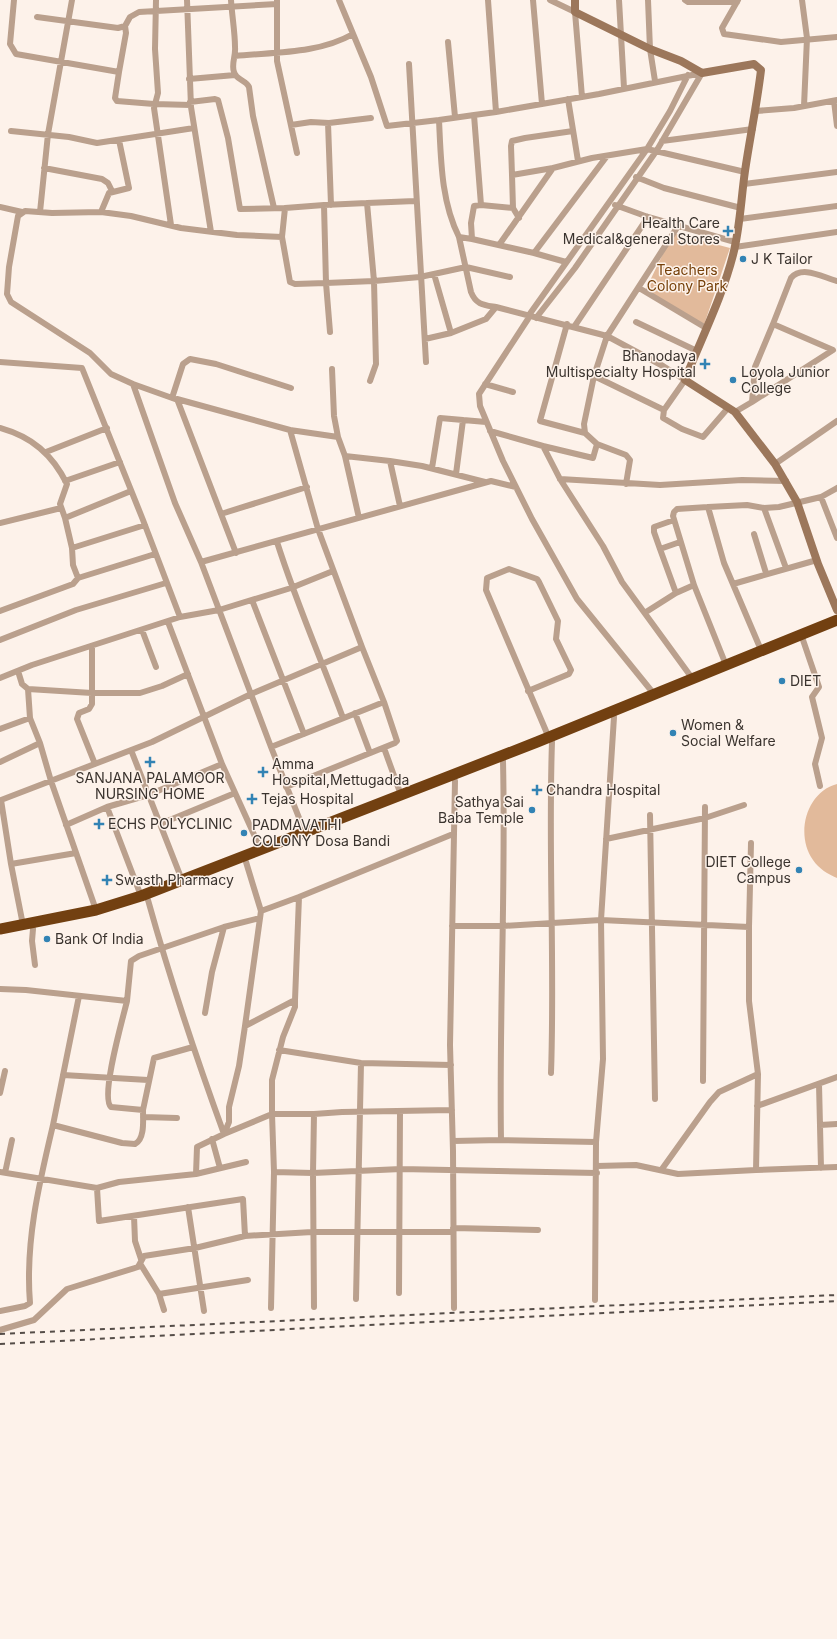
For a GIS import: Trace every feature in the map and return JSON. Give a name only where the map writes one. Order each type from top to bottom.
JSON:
[{"type":"highway","points":[[613,715],[654,694],[837,620]]},
{"type":"highway","points":[[0,929],[28,927],[98,916],[246,862],[401,794],[550,740],[837,626]]},
{"type":"highway","points":[[0,935],[145,898],[182,880],[260,850],[306,835],[455,781],[550,740]]},
{"type":"street","points":[[14,0],[10,44],[14,52],[19,56],[61,61],[119,72]]},
{"type":"street","points":[[40,212],[48,134],[72,0]]},
{"type":"street","points":[[156,0],[158,93],[154,104],[156,134],[171,225]]},
{"type":"street","points":[[187,0],[190,103],[211,232]]},
{"type":"street","points":[[231,0],[235,56],[233,65],[235,75]]},
{"type":"street","points":[[339,0],[371,78],[387,126],[496,112],[582,97],[655,81],[754,64],[760,67],[761,70],[756,112],[745,172],[740,219],[735,245],[725,280],[685,380],[664,410],[663,418],[682,429],[703,437],[732,410],[752,402],[836,349]]},
{"type":"street","points":[[488,0],[496,112]]},
{"type":"street","points":[[533,0],[542,104]]},
{"type":"street","points":[[550,0],[650,49],[681,61],[702,73]]},
{"type":"street","points":[[575,0],[582,97]]},
{"type":"street","points":[[618,0],[624,88]]},
{"type":"street","points":[[648,0],[650,49],[655,81]]},
{"type":"street","points":[[685,0],[688,2],[737,1]]},
{"type":"street","points":[[802,0],[807,39],[804,106]]},
{"type":"street","points":[[737,1],[722,28],[724,34],[781,42],[837,37]]},
{"type":"street","points":[[297,153],[276,54],[277,2],[135,14],[130,18],[125,26],[126,33],[115,98],[117,101],[154,104],[190,103],[216,99],[220,103],[227,131],[240,209],[415,201]]},
{"type":"street","points":[[37,17],[118,28],[125,26]]},
{"type":"street","points":[[235,56],[276,54],[332,43],[353,34]]},
{"type":"street","points":[[448,42],[455,117]]},
{"type":"street","points":[[409,64],[413,123],[415,201],[426,362]]},
{"type":"street","points":[[538,317],[636,177],[657,150],[702,73]]},
{"type":"street","points":[[189,79],[235,75],[247,83],[274,208]]},
{"type":"street","points":[[654,694],[576,599],[516,487],[486,422],[480,406],[480,394],[485,384],[566,262],[647,149],[670,111],[688,75]]},
{"type":"street","points":[[568,99],[578,161]]},
{"type":"street","points":[[756,112],[836,100],[837,126]]},
{"type":"street","points":[[670,111],[681,110]]},
{"type":"street","points":[[474,115],[481,205]]},
{"type":"street","points":[[291,125],[311,122],[328,123],[371,118]]},
{"type":"street","points":[[439,120],[444,188],[452,223],[459,238],[471,292],[475,300],[480,304],[496,307],[529,317],[538,317],[567,324],[607,336],[663,366],[732,410],[775,464],[786,481],[797,502],[817,560],[837,610]]},
{"type":"street","points":[[328,123],[331,205]]},
{"type":"street","points":[[11,130],[48,134],[97,143],[194,128]]},
{"type":"street","points":[[662,141],[753,130]]},
{"type":"street","points":[[519,218],[514,208],[512,142],[525,138],[573,131]]},
{"type":"street","points":[[101,212],[106,198],[112,191],[126,189],[129,187],[119,140]]},
{"type":"street","points":[[512,175],[553,168],[578,161],[647,149],[657,150],[745,172]]},
{"type":"street","points":[[534,253],[608,156]]},
{"type":"street","points":[[44,168],[102,179],[108,183],[112,191]]},
{"type":"street","points":[[499,245],[553,168]]},
{"type":"street","points":[[744,184],[837,172]]},
{"type":"street","points":[[636,177],[664,188],[741,208]]},
{"type":"street","points":[[367,203],[374,281],[376,364],[370,381]]},
{"type":"street","points":[[608,203],[735,245],[837,232]]},
{"type":"street","points":[[324,205],[326,283],[330,332]]},
{"type":"street","points":[[472,239],[471,223],[474,206],[481,205],[514,208]]},
{"type":"street","points":[[740,219],[837,206]]},
{"type":"street","points":[[0,207],[22,212],[101,212],[131,216],[211,232],[282,238]]},
{"type":"street","points":[[285,208],[282,238],[290,282],[295,284],[374,281],[420,277],[466,267],[510,277]]},
{"type":"street","points":[[22,212],[18,216],[16,222],[9,267],[8,298],[11,302],[90,353],[111,374],[133,384],[174,398],[290,430],[338,437]]},
{"type":"street","points":[[574,326],[648,217]]},
{"type":"street","points":[[585,433],[584,414],[607,336],[678,226]]},
{"type":"street","points":[[459,238],[472,239],[499,245],[566,262]]},
{"type":"street","points":[[752,402],[755,367],[791,278],[796,272],[802,271],[837,281]]},
{"type":"street","points":[[434,274],[451,332]]},
{"type":"street","points":[[639,288],[706,328]]},
{"type":"street","points":[[425,339],[451,332],[486,319],[496,307]]},
{"type":"street","points":[[636,322],[697,351]]},
{"type":"street","points":[[567,324],[540,421],[585,433],[598,444],[629,458],[626,484]]},
{"type":"street","points":[[773,324],[836,349]]},
{"type":"street","points":[[236,553],[174,398],[183,364],[190,359],[216,364],[291,388]]},
{"type":"street","points":[[0,362],[82,368],[107,428],[180,618]]},
{"type":"street","points":[[332,370],[334,416],[359,518]]},
{"type":"street","points":[[594,376],[664,410]]},
{"type":"street","points":[[133,384],[175,503],[201,562],[270,747],[306,835]]},
{"type":"street","points":[[485,384],[513,392]]},
{"type":"street","points":[[432,468],[440,418],[486,422]]},
{"type":"street","points":[[456,474],[463,420]]},
{"type":"street","points":[[775,464],[837,421]]},
{"type":"street","points":[[0,428],[19,433],[46,452],[61,472],[67,484],[60,504],[66,518],[72,548],[73,566],[78,578]]},
{"type":"street","points":[[46,452],[107,428]]},
{"type":"street","points":[[286,787],[384,748],[395,743],[397,738],[318,529],[290,430]]},
{"type":"street","points":[[490,431],[543,446],[594,458],[598,444]]},
{"type":"street","points":[[543,446],[560,479],[603,546],[622,582],[646,612],[692,678]]},
{"type":"street","points":[[345,456],[432,468],[486,482]]},
{"type":"street","points":[[390,461],[400,506]]},
{"type":"street","points":[[65,481],[120,462]]},
{"type":"street","points":[[560,479],[626,484],[690,484],[742,480],[786,481]]},
{"type":"street","points":[[201,562],[277,542],[486,482],[491,481],[516,487]]},
{"type":"street","points":[[221,514],[306,487]]},
{"type":"street","points":[[726,664],[694,585],[680,542],[674,520],[674,512],[677,510],[747,504],[764,508],[821,497],[837,488]]},
{"type":"street","points":[[66,518],[131,491]]},
{"type":"street","points":[[821,497],[837,538]]},
{"type":"street","points":[[708,507],[724,563],[761,650]]},
{"type":"street","points":[[0,523],[61,508]]},
{"type":"street","points":[[764,508],[786,568]]},
{"type":"street","points":[[674,520],[654,527],[654,532],[676,593]]},
{"type":"street","points":[[72,548],[145,525]]},
{"type":"street","points":[[754,534],[766,574]]},
{"type":"street","points":[[277,542],[291,588],[324,665],[343,718]]},
{"type":"street","points":[[660,549],[680,542]]},
{"type":"street","points":[[0,611],[73,584],[78,578],[156,554]]},
{"type":"street","points":[[733,584],[817,560]]},
{"type":"street","points":[[528,691],[569,674],[571,670],[556,638],[558,621],[539,582],[537,579],[509,568],[487,578],[486,590],[528,691],[550,740],[549,810],[552,867],[551,923],[553,998],[551,1072]]},
{"type":"street","points":[[0,678],[92,646],[180,618],[219,610],[291,588],[333,571]]},
{"type":"street","points":[[0,640],[76,610],[166,583]]},
{"type":"street","points":[[646,612],[676,593],[694,585]]},
{"type":"street","points":[[252,600],[304,734]]},
{"type":"street","points":[[168,622],[222,764],[260,850]]},
{"type":"street","points":[[142,630],[156,667]]},
{"type":"street","points":[[803,640],[819,687],[812,697],[822,738],[815,764],[820,786]]},
{"type":"street","points":[[92,646],[92,708],[79,713],[77,719],[95,764]]},
{"type":"street","points":[[35,965],[32,941],[11,864],[1,800],[131,750],[251,694],[324,665],[362,647]]},
{"type":"street","points":[[18,671],[22,684],[28,689],[92,693],[140,693],[157,688],[188,674]]},
{"type":"street","points":[[28,689],[30,718],[40,743],[51,781],[96,910]]},
{"type":"street","points":[[270,747],[384,702]]},
{"type":"street","points":[[355,713],[370,753]]},
{"type":"street","points":[[595,1300],[596,1142],[603,1059],[602,920],[613,715]]},
{"type":"street","points":[[0,729],[30,718]]},
{"type":"street","points":[[0,762],[40,743]]},
{"type":"street","points":[[384,748],[401,794]]},
{"type":"street","points":[[131,750],[182,880]]},
{"type":"street","points":[[501,1140],[500,1063],[505,840],[503,761]]},
{"type":"street","points":[[66,825],[107,807],[148,795],[222,764]]},
{"type":"street","points":[[454,1308],[453,1141],[450,1065],[455,781]]},
{"type":"street","points":[[160,824],[235,793]]},
{"type":"street","points":[[606,839],[650,831],[705,818],[744,805]]},
{"type":"street","points":[[107,807],[145,898],[193,1047],[224,1134]]},
{"type":"street","points":[[703,1082],[705,807]]},
{"type":"street","points":[[650,815],[655,1099]]},
{"type":"street","points":[[261,911],[453,834]]},
{"type":"street","points":[[751,843],[749,1001],[758,1074],[756,1170]]},
{"type":"street","points":[[11,864],[76,853]]},
{"type":"street","points":[[224,1134],[229,1122],[229,1108],[239,1066],[261,911],[246,862]]},
{"type":"street","points":[[271,1308],[274,1172],[272,1080],[279,1050],[295,1007],[299,897]]},
{"type":"street","points":[[143,1110],[111,1107],[108,1105],[107,1087],[127,1001],[130,963],[139,956],[162,948],[224,927],[260,918]]},
{"type":"street","points":[[452,926],[503,926],[602,920],[749,926]]},
{"type":"street","points":[[205,1013],[212,972],[224,927]]},
{"type":"street","points":[[0,990],[26,990],[127,1001]]},
{"type":"street","points":[[0,1311],[26,1306],[30,1303],[28,1272],[31,1233],[40,1178],[64,1075],[79,996]]},
{"type":"street","points":[[245,1026],[295,1000]]},
{"type":"street","points":[[53,1125],[122,1143],[135,1144],[140,1140],[142,1135],[143,1110],[152,1061],[156,1056],[193,1047]]},
{"type":"street","points":[[279,1050],[361,1063],[450,1065]]},
{"type":"street","points":[[356,1299],[356,1232],[361,1063]]},
{"type":"street","points":[[0,1093],[5,1071]]},
{"type":"street","points":[[662,1169],[710,1102],[719,1092],[758,1074]]},
{"type":"street","points":[[64,1075],[148,1080]]},
{"type":"street","points":[[757,1106],[837,1077]]},
{"type":"street","points":[[819,1084],[821,1168]]},
{"type":"street","points":[[196,1174],[197,1147],[212,1139],[272,1114],[452,1110]]},
{"type":"street","points":[[399,1293],[401,1169],[400,1111]]},
{"type":"street","points":[[314,1114],[312,1232],[314,1307]]},
{"type":"street","points":[[143,1117],[177,1118]]},
{"type":"street","points":[[820,1125],[837,1124]]},
{"type":"street","points":[[212,1139],[220,1168]]},
{"type":"street","points":[[12,1140],[2,1172],[97,1188],[119,1182],[196,1174],[246,1162]]},
{"type":"street","points":[[453,1141],[501,1140],[596,1142]]},
{"type":"street","points":[[274,1172],[313,1173],[401,1169],[597,1169],[636,1165],[662,1169],[678,1174],[837,1167]]},
{"type":"street","points":[[97,1188],[99,1221],[243,1199],[245,1236]]},
{"type":"street","points":[[188,1207],[204,1311]]},
{"type":"street","points":[[134,1216],[136,1241],[141,1262],[159,1294],[164,1310]]},
{"type":"street","points":[[0,1330],[34,1320],[50,1307],[67,1289],[141,1262],[144,1256],[195,1248],[245,1236],[312,1232],[538,1230]]},
{"type":"street","points":[[159,1294],[248,1280]]},
{"type":"green space","name":"Teachers Colony Park","points":[[673,233],[730,248],[704,325],[644,293]]},
{"type":"green space","points":[[837,784],[837,878],[824,871],[813,860],[805,839],[805,827],[811,805],[826,789]]},
{"type":"railway","points":[[0,1334],[837,1295]]},
{"type":"railway","points":[[0,1344],[837,1301]]},
{"type":"place","name":"Health Care Medical&general Stores","points":[[728,231]]},
{"type":"place","name":"J K Tailor","points":[[743,259]]},
{"type":"place","name":"Bhanodaya Multispecialty Hospital","points":[[705,364]]},
{"type":"place","name":"Loyola Junior College","points":[[733,380]]},
{"type":"place","name":"DIET","points":[[782,681]]},
{"type":"place","name":"Women & Social Welfare","points":[[673,733]]},
{"type":"place","name":"SANJANA PALAMOOR NURSING HOME","points":[[150,762]]},
{"type":"place","name":"Amma Hospital,Mettugadda","points":[[263,772]]},
{"type":"place","name":"Chandra Hospital","points":[[537,790]]},
{"type":"place","name":"Tejas Hospital","points":[[252,799]]},
{"type":"place","name":"Sathya Sai Baba Temple","points":[[532,810]]},
{"type":"place","name":"ECHS POLYCLINIC","points":[[99,824]]},
{"type":"place","name":"PADMAVATHI COLONY Dosa Bandi","points":[[244,833]]},
{"type":"place","name":"DIET College Campus","points":[[799,870]]},
{"type":"place","name":"Swasth Pharmacy","points":[[107,880]]},
{"type":"place","name":"Bank Of India","points":[[47,939]]}]
